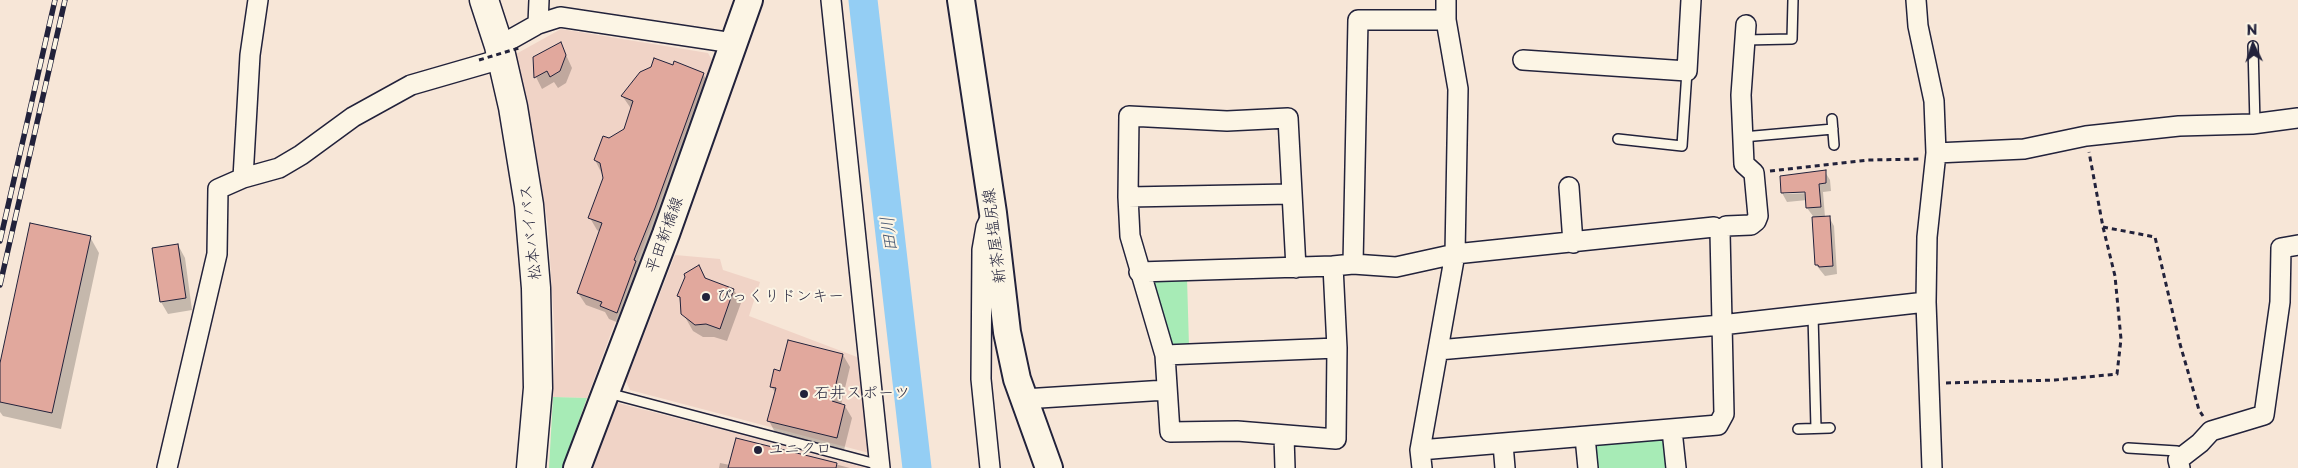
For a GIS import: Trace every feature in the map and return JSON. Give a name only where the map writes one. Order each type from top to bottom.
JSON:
[{"type":"highway","name":"松本バイパス","points":[[484,0],[499,53],[522,155],[536,288],[538,388],[531,468]]},
{"type":"main road","name":"平田新橋線","points":[[578,468],[666,234],[749,0]]},
{"type":"main road","name":"新茶屋塩尻線","points":[[961,0],[994,213],[1007,332],[1024,398],[1048,468]]},
{"type":"street","points":[[243,178],[250,55],[258,0]]},
{"type":"street","points":[[538,24],[540,0]]},
{"type":"street","points":[[831,0],[880,466]]},
{"type":"street","points":[[1446,0],[1446,20],[1458,89],[1455,254],[1421,459],[1503,444],[1718,425],[1724,414],[1720,232],[1726,226],[1756,222],[1758,216],[1754,173],[1744,164],[1741,95],[1746,32]]},
{"type":"street","points":[[1523,60],[1687,71],[1691,0]]},
{"type":"street","points":[[1916,0],[1918,26],[1934,101],[1936,156],[1927,237],[1926,302],[1932,468]]},
{"type":"street","points":[[167,468],[217,254],[218,189],[243,178],[279,168],[301,155],[353,117],[411,86],[499,53],[538,24],[560,17],[734,43]]},
{"type":"street","points":[[1353,264],[1358,20],[1446,20]]},
{"type":"street","points":[[1296,268],[1288,118],[1227,121],[1129,116],[1128,198],[1130,236],[1139,272],[1165,354],[1170,432],[1237,431],[1336,440],[1336,348],[1333,266]]},
{"type":"street","points":[[1936,156],[2024,150],[2086,136],[2179,126],[2255,124],[2298,118]]},
{"type":"street","points":[[1569,187],[1573,243]]},
{"type":"street","points":[[1128,198],[1291,194]]},
{"type":"street","points":[[990,468],[981,379],[982,250],[986,227],[994,213]]},
{"type":"street","points":[[1139,272],[1296,268],[1353,264],[1396,267],[1455,254],[1714,227],[1720,232]]},
{"type":"street","points":[[2183,461],[2211,430],[2264,416],[2280,302],[2281,248],[2298,245]]},
{"type":"street","points":[[1438,350],[1721,325],[1926,302]]},
{"type":"street","points":[[1165,354],[1336,348]]},
{"type":"street","points":[[1024,398],[1166,390]]},
{"type":"street","points":[[1672,430],[1676,468]]},
{"type":"street","points":[[1284,436],[1285,468]]},
{"type":"street","points":[[1585,437],[1588,468]]},
{"type":"street","points":[[1503,444],[1505,468]]},
{"type":"lane","points":[[1746,32],[1792,39],[1793,0]]},
{"type":"lane","points":[[2253,46],[2255,124]]},
{"type":"lane","points":[[1618,139],[1682,146],[1687,71]]},
{"type":"lane","points":[[1832,119],[1834,145]]},
{"type":"lane","points":[[1743,137],[1832,129]]},
{"type":"lane","points":[[1813,315],[1816,428]]},
{"type":"lane","points":[[605,392],[880,466]]},
{"type":"lane","points":[[1798,428],[1830,428]]},
{"type":"lane","points":[[2128,448],[2177,451],[2183,461]]},
{"type":"path","points":[[1930,384],[2055,380],[2117,374],[2120,330],[2115,276],[2103,227],[2086,136]]},
{"type":"path","points":[[1754,173],[1868,160],[1936,156]]},
{"type":"path","points":[[2103,227],[2155,237],[2180,344],[2196,401],[2211,430]]},
{"type":"shaded area","points":[[561,29],[708,53],[712,60],[587,398],[553,397],[555,341],[548,226],[533,135],[516,54]]},
{"type":"shaded area","points":[[675,255],[720,259],[723,270],[760,282],[749,316],[857,357],[869,453],[630,390],[626,381]]},
{"type":"shaded area","points":[[614,402],[727,431],[866,468],[589,468]]},
{"type":"green space","points":[[1187,278],[1189,346],[1177,348],[1168,342],[1152,286],[1156,279]]},
{"type":"green space","points":[[553,397],[587,398],[562,468],[549,468]]},
{"type":"green space","points":[[1657,436],[1666,445],[1668,468],[1595,468],[1594,451],[1600,443]]},
{"type":"building","points":[[561,42],[566,55],[560,71],[550,77],[547,71],[534,78],[533,57]]},
{"type":"building","points":[[654,58],[673,65],[674,61],[704,73],[634,260],[636,261],[617,313],[600,306],[602,302],[577,293],[602,223],[588,218],[603,178],[600,163],[594,160],[603,136],[609,138],[624,129],[633,101],[621,96],[640,72],[651,67]]},
{"type":"building","points":[[1826,170],[1826,183],[1819,184],[1821,207],[1806,208],[1805,192],[1781,193],[1780,176]]},
{"type":"building","points":[[1830,216],[1833,266],[1819,267],[1815,265],[1812,217]]},
{"type":"building","points":[[30,223],[91,236],[52,413],[0,402],[0,363]]},
{"type":"building","points":[[178,244],[186,298],[160,302],[152,248]]},
{"type":"building","name":"びっくりドンキー","points":[[699,265],[705,278],[734,289],[720,329],[706,324],[695,325],[681,314],[680,297],[677,296],[685,277],[684,274]]},
{"type":"building","name":"石井スポーツ","points":[[788,340],[843,354],[832,401],[845,405],[837,438],[767,421],[776,388],[770,387],[774,369],[780,371]]},
{"type":"building","name":"ユニクロ","points":[[736,438],[837,463],[836,468],[728,468]]},
{"type":"waterway","name":"田川","points":[[863,0],[917,468]]},
{"type":"railway","points":[[0,241],[55,0]]},
{"type":"railway","points":[[0,285],[65,0]]},
{"type":"place","name":"びっくりドンキー","points":[[706,297]]},
{"type":"place","name":"石井スポーツ","points":[[804,394]]},
{"type":"place","name":"ユニクロ","points":[[758,450]]}]
